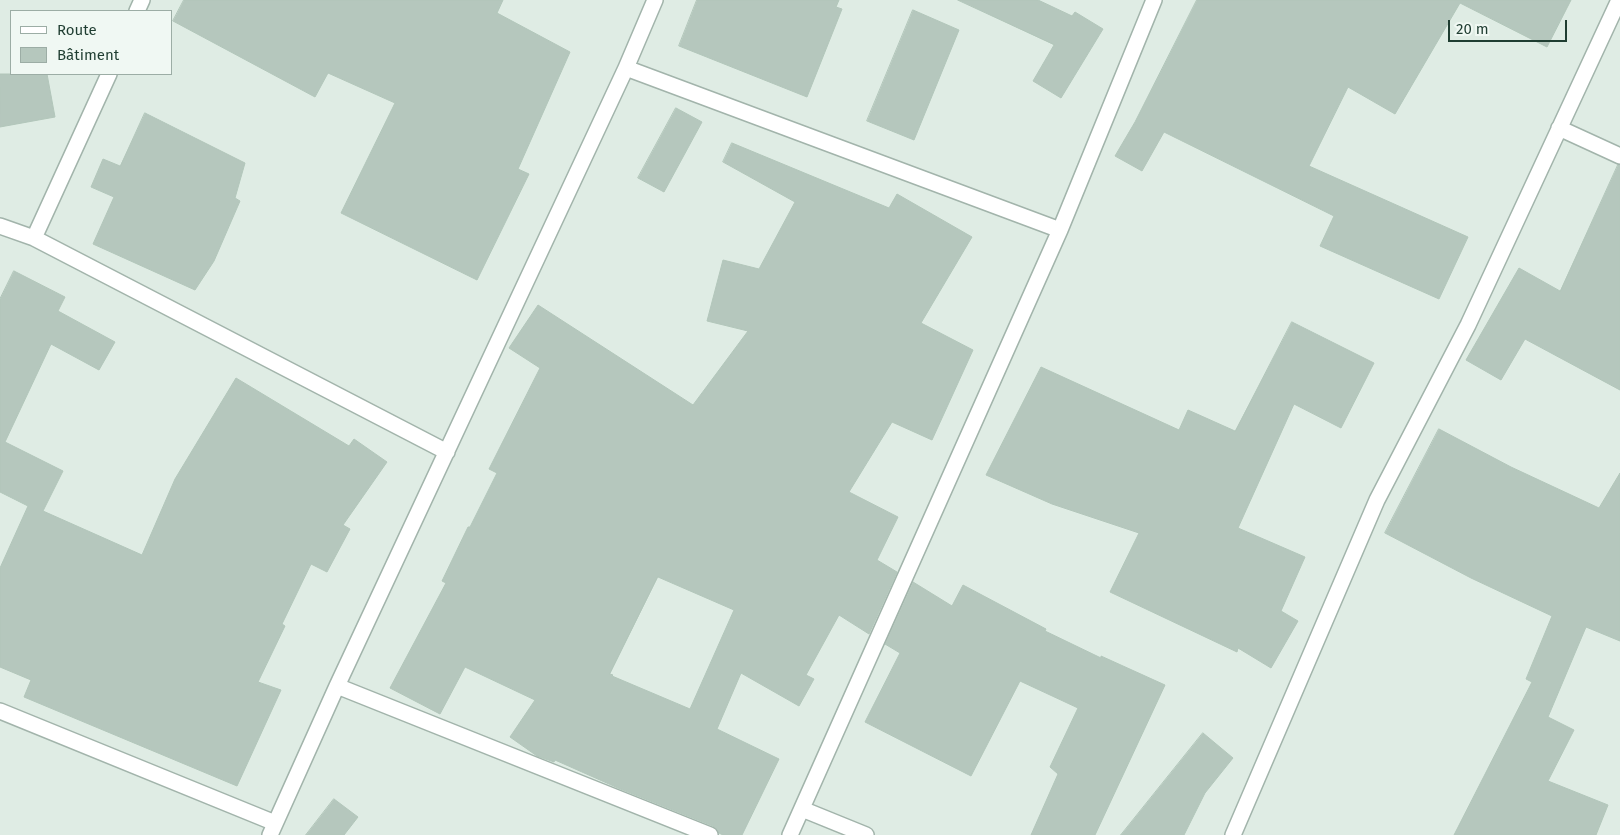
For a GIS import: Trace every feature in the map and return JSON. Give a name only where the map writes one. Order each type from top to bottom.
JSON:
[{"type":"street","points":[[0,711],[272,829],[626,68],[655,0]]},
{"type":"street","points":[[790,835],[1060,230],[1154,0]]},
{"type":"street","points":[[1234,835],[1377,500],[1468,326],[1619,0]]},
{"type":"street","points":[[626,68],[1060,230]]},
{"type":"street","points":[[34,238],[109,75]]},
{"type":"street","points":[[1559,128],[1620,156]]},
{"type":"street","points":[[0,226],[34,238],[447,452]]},
{"type":"street","points":[[337,686],[710,835]]},
{"type":"street","points":[[802,809],[866,835]]},
{"type":"building","points":[[184,0],[503,0],[497,13],[570,52],[518,169],[529,174],[477,280],[341,213],[395,103],[328,73],[315,97],[173,21]]},
{"type":"building","points":[[697,0],[839,0],[836,7],[842,9],[807,97],[679,46]]},
{"type":"building","points":[[958,0],[1038,0],[1072,16],[1075,12],[1103,29],[1061,98],[1033,81],[1054,45]]},
{"type":"building","points":[[1197,0],[1571,0],[1547,47],[1460,3],[1395,114],[1348,87],[1309,166],[1468,237],[1439,299],[1320,246],[1334,216],[1164,132],[1142,171],[1115,156],[1135,122]]},
{"type":"building","points":[[913,10],[959,30],[914,140],[867,121]]},
{"type":"building","points":[[0,74],[47,75],[55,117],[0,127]]},
{"type":"building","points":[[676,108],[702,122],[664,192],[638,178]]},
{"type":"building","points":[[145,113],[245,163],[235,198],[240,201],[214,261],[195,290],[93,244],[114,197],[91,187],[103,159],[120,166]]},
{"type":"building","points":[[732,143],[889,208],[897,194],[972,237],[921,323],[973,350],[932,440],[892,422],[849,492],[898,517],[877,560],[897,572],[869,634],[839,615],[806,675],[814,679],[799,706],[741,673],[717,729],[779,759],[742,835],[723,835],[713,826],[618,788],[555,760],[554,762],[537,756],[510,737],[535,700],[465,667],[440,714],[390,688],[446,583],[442,581],[497,473],[489,469],[540,368],[509,348],[538,305],[693,405],[748,331],[707,321],[723,260],[759,269],[795,202],[723,162]],"holes":[[[658,577],[734,610],[690,709],[610,674]]]},
{"type":"building","points":[[1618,165],[1620,165],[1620,390],[1525,339],[1501,380],[1466,360],[1519,268],[1560,291]]},
{"type":"building","points":[[14,271],[65,297],[58,311],[115,342],[99,370],[51,344],[5,442],[63,471],[43,511],[142,555],[175,479],[236,378],[349,446],[354,439],[387,462],[343,525],[350,529],[327,572],[311,564],[282,624],[285,626],[258,682],[281,690],[237,786],[24,697],[31,680],[0,667],[0,568],[28,506],[0,492],[0,299]]},
{"type":"building","points":[[1292,322],[1374,363],[1341,428],[1294,404],[1238,528],[1305,557],[1281,611],[1298,621],[1271,668],[1238,648],[1237,652],[1110,592],[1139,533],[1052,504],[986,475],[1041,367],[1179,430],[1188,410],[1235,431]]},
{"type":"building","points":[[1439,429],[1511,467],[1599,508],[1620,473],[1620,641],[1586,627],[1548,717],[1574,730],[1548,781],[1608,805],[1596,835],[1454,835],[1532,682],[1526,679],[1552,616],[1471,578],[1385,533]]},
{"type":"building","points":[[913,582],[952,606],[963,585],[1046,629],[1045,631],[1101,658],[1101,656],[1165,685],[1095,835],[1031,835],[1058,774],[1050,767],[1078,708],[1020,681],[971,776],[865,722],[900,653],[885,644]]},
{"type":"building","points":[[1203,733],[1233,758],[1205,793],[1184,835],[1121,835]]},
{"type":"building","points":[[334,799],[358,817],[344,835],[306,835]]}]
